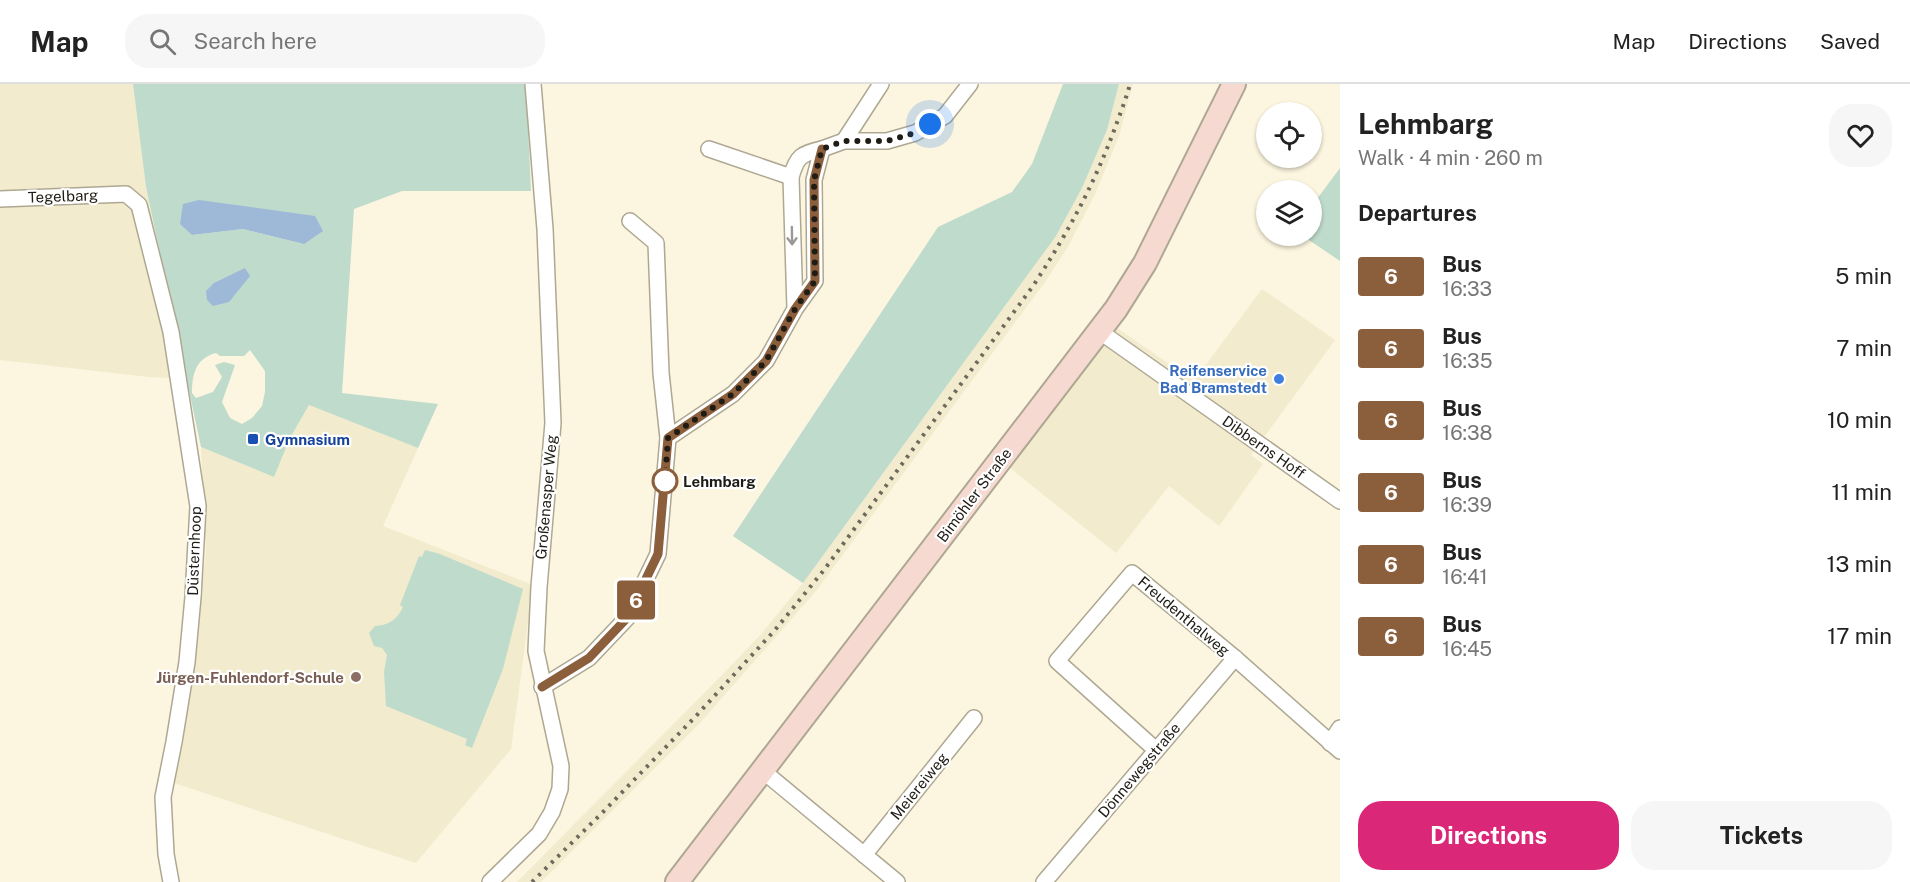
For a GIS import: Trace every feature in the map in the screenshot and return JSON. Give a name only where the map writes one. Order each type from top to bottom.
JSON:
[{"type":"street","name":"Großenasper Weg","points":[[490,882],[539,834],[552,812],[560,789],[561,766],[536,651],[553,423],[545,229],[533,84]]},
{"type":"street","points":[[844,141],[881,84]]},
{"type":"street","points":[[795,309],[791,177],[796,161],[804,153],[844,141],[887,141],[915,133],[945,116],[970,84]]},
{"type":"street","name":"Bimöhler Straße","points":[[677,882],[1116,309],[1145,263],[1234,84]]},
{"type":"street","points":[[709,149],[791,177]]},
{"type":"street","points":[[668,438],[733,394],[766,361],[795,309],[815,281],[814,180],[822,149]]},
{"type":"street","name":"Tegelbarg","points":[[0,199],[126,194]]},
{"type":"street","name":"Düsternhoop","points":[[126,194],[139,205],[171,332],[198,506],[187,662],[163,797],[166,854],[171,882]]},
{"type":"street","points":[[542,687],[589,658],[627,618],[658,554],[668,438],[661,373],[656,243],[630,221]]},
{"type":"street","name":"Dibberns Hoff","points":[[1099,332],[1340,501]]},
{"type":"street","name":"Freudenthalweg","points":[[1156,750],[1057,661],[1132,573],[1235,658]]},
{"type":"street","points":[[1235,658],[1335,747],[1340,729]]},
{"type":"street","name":"Dönnewegstraße","points":[[1044,882],[1235,658]]},
{"type":"street","name":"Meiereiweg","points":[[864,855],[974,718]]},
{"type":"street","points":[[763,771],[897,882]]},
{"type":"shaded area","points":[[0,84],[133,84],[146,187],[187,379],[149,377],[0,360]]},
{"type":"shaded area","points":[[1119,84],[1133,84],[1119,136],[1095,194],[1069,245],[1045,282],[816,591],[699,724],[541,882],[517,882],[728,669],[762,633],[803,583],[1056,236],[1082,188],[1107,130]]},
{"type":"shaded area","points":[[1262,289],[1335,340],[1251,455],[1263,464],[1219,526],[1169,486],[1116,553],[1010,468],[1117,328],[1194,381]]},
{"type":"shaded area","name":"Jürgen-Fuhlendorf-Schule","points":[[309,405],[418,448],[383,526],[533,585],[511,749],[416,863],[174,783],[183,745],[206,552],[201,447],[274,477],[290,438]]},
{"type":"green space","points":[[133,84],[526,84],[531,191],[402,191],[354,209],[342,393],[438,404],[418,448],[309,405],[290,438],[274,477],[201,447],[146,187]],"holes":[[[183,204],[304,244],[243,229],[192,235]],[[250,350],[265,371],[265,392],[262,406],[252,418],[242,424],[230,418],[222,402],[235,365],[224,362],[215,365],[222,377],[213,392],[196,398],[192,393],[192,386],[196,368],[209,355],[216,353],[220,356],[244,356]]]},
{"type":"green space","points":[[1063,84],[1119,84],[1107,130],[1082,188],[1056,236],[803,583],[733,536],[938,227],[1012,192],[1032,164]]},
{"type":"green space","points":[[1340,168],[1340,261],[1318,246],[1322,246],[1322,192]]},
{"type":"green space","points":[[425,550],[440,554],[523,589],[503,669],[472,748],[465,745],[467,739],[386,706],[384,672],[387,655],[382,648],[374,646],[369,633],[375,626],[392,621],[401,612],[403,607],[400,605],[419,556],[422,557]]},
{"type":"water","points":[[199,200],[315,216],[323,231],[304,244],[243,229],[192,235],[180,224],[183,204]]},
{"type":"water","points":[[245,268],[250,276],[229,302],[213,306],[207,300],[206,291],[214,283]]},
{"type":"railway","points":[[532,882],[696,716],[775,630],[824,570],[1045,267],[1068,229],[1098,170],[1130,84]]},
{"type":"bus line","name":"6","points":[[542,687],[589,658],[627,618],[658,554],[668,438],[733,394],[766,361],[795,309],[815,281],[814,180],[822,149]]},
{"type":"place","name":"Reifenservice Bad Bramstedt","points":[[1279,379]]},
{"type":"place","name":"Gymnasium","points":[[253,439]]},
{"type":"place","name":"Lehmbarg","points":[[665,481]]},
{"type":"place","name":"Jürgen-Fuhlendorf-Schule","points":[[356,677]]},
{"type":"route","points":[[665,481],[668,438],[733,394],[766,361],[795,309],[815,281],[814,180],[822,149],[844,141],[887,141],[915,133],[930,124]]}]
